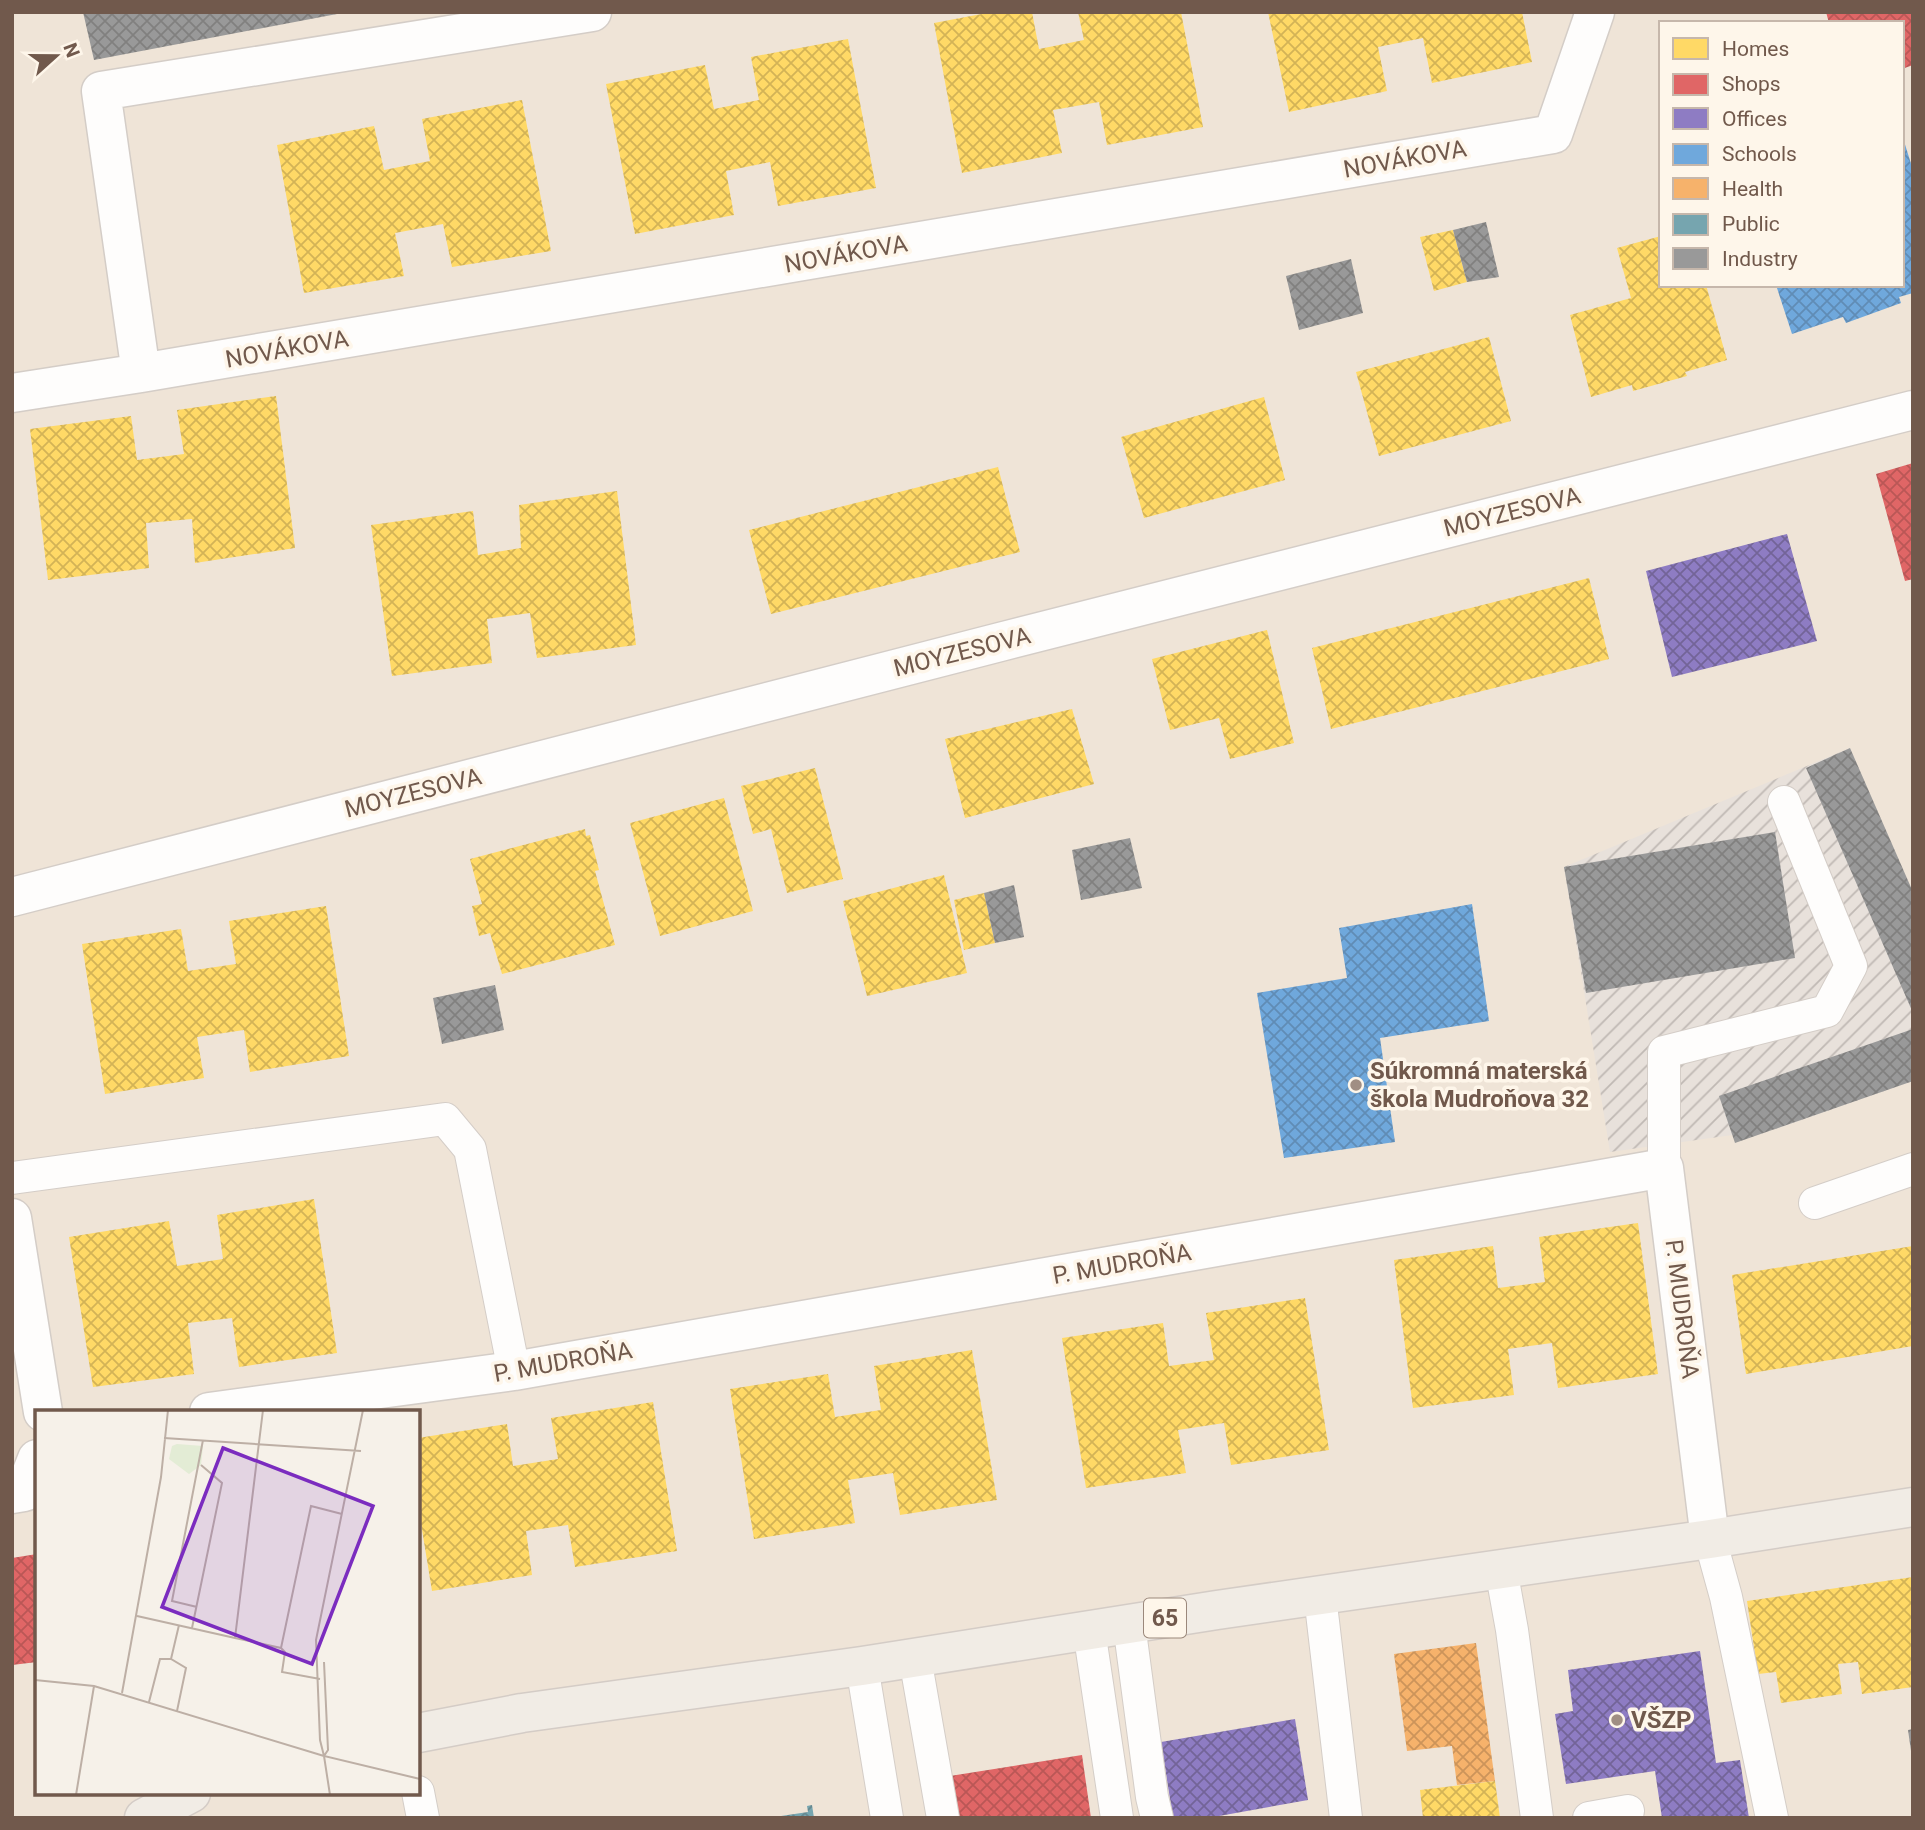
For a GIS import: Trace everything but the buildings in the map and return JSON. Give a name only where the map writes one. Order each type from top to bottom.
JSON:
[{"type":"main road","name":"65","points":[[420,1733],[522,1713],[862,1666],[1913,1507]]},
{"type":"main road","points":[[144,1818],[187,1795]]},
{"type":"street","points":[[141,373],[102,91],[592,12]]},
{"type":"street","name":"NOVÁKOVA","points":[[12,393],[1553,135],[1595,12]]},
{"type":"street","name":"MOYZESOVA","points":[[12,897],[987,645],[1913,410]]},
{"type":"street","name":"P. MUDROŇA","points":[[224,1410],[514,1371],[1664,1168],[1710,1539]]},
{"type":"street","points":[[12,1218],[43,1410]]},
{"type":"lane","points":[[1664,1168],[1664,1052],[1826,1011],[1851,966],[1784,802]]},
{"type":"lane","points":[[12,1178],[445,1119],[470,1149],[514,1371]]},
{"type":"lane","points":[[1815,1203],[1913,1169]]},
{"type":"lane","points":[[1710,1539],[1726,1597],[1772,1818]]},
{"type":"lane","points":[[1501,1569],[1512,1630],[1537,1818]]},
{"type":"lane","points":[[1320,1595],[1346,1818]]},
{"type":"lane","points":[[1129,1624],[1157,1818]]},
{"type":"lane","points":[[1089,1630],[1117,1818]]},
{"type":"lane","points":[[915,1658],[943,1818]]},
{"type":"lane","points":[[862,1666],[887,1818]]},
{"type":"lane","points":[[419,1795],[423,1818]]},
{"type":"lane","points":[[1589,1818],[1628,1811]]},
{"type":"shaded area","points":[[12,12],[1913,12],[1913,1818],[12,1818]]},
{"type":"shaded area","points":[[1850,748],[1913,895],[1913,1081],[1776,1129],[1610,1152],[1564,867]]},
{"type":"place","name":"Súkromná materská škola Mudroňova 32","points":[[1356,1085]]},
{"type":"place","name":"VŠZP","points":[[1617,1720]]}]
